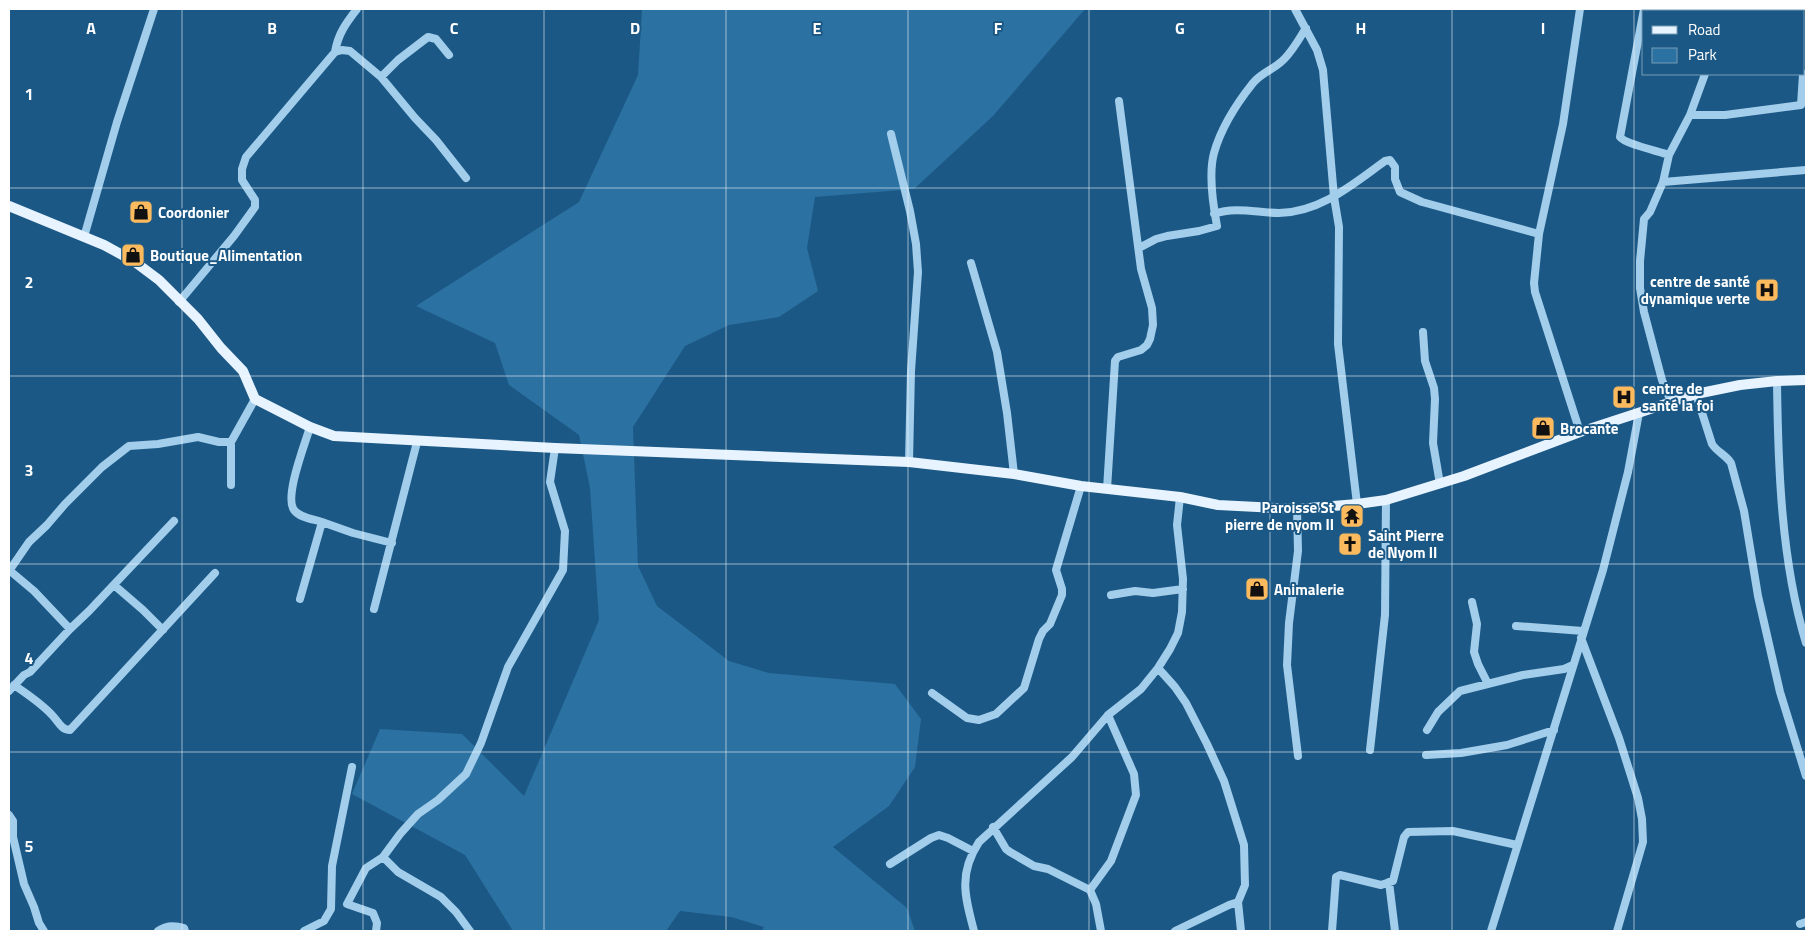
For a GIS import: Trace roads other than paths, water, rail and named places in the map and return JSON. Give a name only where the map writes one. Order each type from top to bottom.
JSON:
[{"type":"main road","points":[[9,206],[104,245],[135,262],[159,280],[198,319],[244,371],[255,399],[310,427],[334,436],[417,442],[909,462],[1014,474],[1081,486],[1180,497],[1218,505],[1297,508],[1386,500],[1440,484],[1580,432],[1696,394],[1740,385],[1806,380]]},
{"type":"street","points":[[84,237],[117,122],[154,9]]},
{"type":"street","points":[[179,302],[234,236],[254,207],[254,200],[242,180],[242,169],[246,157],[335,52],[337,41],[344,26],[357,9]]},
{"type":"street","points":[[1296,9],[1316,50],[1323,70],[1334,197],[1339,226],[1338,344],[1357,504]]},
{"type":"street","points":[[1580,9],[1563,124],[1539,234],[1534,283],[1535,292],[1580,432]]},
{"type":"street","points":[[1642,20],[1620,137],[1626,143],[1651,148],[1669,155]]},
{"type":"street","points":[[1139,248],[1156,239],[1217,226],[1212,202],[1213,154],[1229,118],[1254,82],[1282,62],[1306,28]]},
{"type":"street","points":[[381,77],[398,60],[428,37],[436,39],[449,54]]},
{"type":"street","points":[[335,52],[342,50],[350,51],[381,77],[436,140],[466,178]]},
{"type":"street","points":[[1671,402],[1662,380],[1644,312],[1640,288],[1640,261],[1644,222],[1663,182],[1669,155],[1690,115],[1706,75]]},
{"type":"street","points":[[1690,115],[1724,114],[1804,105],[1803,75]]},
{"type":"street","points":[[1107,488],[1115,361],[1118,357],[1141,350],[1147,345],[1153,325],[1152,308],[1141,269],[1119,101]]},
{"type":"street","points":[[891,134],[910,211],[916,244],[918,272],[911,371],[909,462]]},
{"type":"street","points":[[1214,214],[1230,210],[1289,212],[1310,206],[1334,197],[1385,161],[1390,160],[1395,166],[1395,179],[1400,192],[1422,202],[1539,234]]},
{"type":"street","points":[[1663,182],[1806,170]]},
{"type":"street","points":[[971,263],[997,352],[1014,474]]},
{"type":"street","points":[[1424,332],[1425,361],[1434,388],[1433,443],[1440,484]]},
{"type":"street","points":[[1777,381],[1778,462],[1784,521],[1792,578],[1806,643]]},
{"type":"street","points":[[1696,394],[1712,444],[1731,463],[1744,511],[1758,596],[1780,692],[1806,776]]},
{"type":"street","points":[[231,485],[231,442],[255,399]]},
{"type":"street","points":[[1491,931],[1603,570],[1628,472],[1639,413]]},
{"type":"street","points":[[310,427],[292,489],[291,501],[293,509],[299,515],[353,533],[392,543]]},
{"type":"street","points":[[70,629],[34,592],[9,571],[29,542],[102,467],[129,446],[158,444],[198,437],[219,442],[231,442]]},
{"type":"street","points":[[374,609],[417,442]]},
{"type":"street","points":[[376,931],[377,923],[373,913],[347,904],[366,868],[383,857],[418,814],[438,800],[466,774],[481,743],[508,667],[563,570],[565,531],[550,482],[554,448]]},
{"type":"street","points":[[932,693],[966,718],[979,720],[996,714],[1024,688],[1039,638],[1050,624],[1062,595],[1056,570],[1081,486]]},
{"type":"street","points":[[974,931],[964,890],[964,882],[967,866],[979,842],[993,827],[1072,757],[1108,715],[1141,689],[1158,668],[1178,633],[1182,612],[1183,589],[1177,525],[1180,497]]},
{"type":"street","points":[[1370,750],[1385,615],[1386,500]]},
{"type":"street","points":[[1297,508],[1298,551],[1289,623],[1287,665],[1298,756]]},
{"type":"street","points":[[174,521],[30,672],[11,688],[34,699],[52,715],[62,728],[70,730],[215,573]]},
{"type":"street","points":[[300,599],[322,522]]},
{"type":"street","points":[[114,585],[163,630]]},
{"type":"street","points":[[1110,595],[1135,591],[1153,593],[1183,589]]},
{"type":"street","points":[[1472,602],[1477,624],[1474,652],[1488,684]]},
{"type":"street","points":[[1516,626],[1582,634]]},
{"type":"street","points":[[1582,634],[1619,738],[1638,798],[1642,819],[1643,842],[1617,931]]},
{"type":"street","points":[[1427,730],[1435,716],[1460,691],[1564,669],[1573,665]]},
{"type":"street","points":[[1158,668],[1175,687],[1190,709],[1224,781],[1244,845],[1245,885],[1238,902],[1241,931]]},
{"type":"street","points":[[1090,890],[1111,861],[1136,795],[1134,774],[1108,715]]},
{"type":"street","points":[[1426,755],[1461,753],[1507,745],[1554,730]]},
{"type":"street","points":[[304,931],[324,921],[331,909],[332,866],[352,767]]},
{"type":"street","points":[[9,815],[13,821],[13,837],[24,884],[44,931]]},
{"type":"street","points":[[993,827],[1006,849],[1010,852],[1034,866],[1048,869],[1090,890],[1096,904],[1101,931]]},
{"type":"street","points":[[1332,931],[1336,877],[1340,875],[1381,885],[1393,881],[1404,837],[1408,832],[1453,832],[1517,845]]},
{"type":"street","points":[[890,864],[939,835],[973,851]]},
{"type":"street","points":[[383,857],[398,872],[441,897],[456,912],[470,931]]},
{"type":"street","points":[[1389,882],[1395,931]]},
{"type":"street","points":[[1175,931],[1238,902]]},
{"type":"street","points":[[158,931],[164,927],[178,926],[184,928],[185,931]]},
{"type":"place","name":"Coordonier","points":[[141,212]]},
{"type":"place","name":"Boutique_Alimentation","points":[[133,255]]},
{"type":"place","name":"centre de santé dynamique verte","points":[[1767,290]]},
{"type":"place","name":"centre de santé la foi","points":[[1624,397]]},
{"type":"place","name":"Brocante","points":[[1543,428]]},
{"type":"place","name":"Paroisse St pierre de nyom II","points":[[1352,516]]},
{"type":"place","name":"Saint Pierre de Nyom II","points":[[1350,544]]},
{"type":"place","name":"Animalerie","points":[[1257,589]]}]
